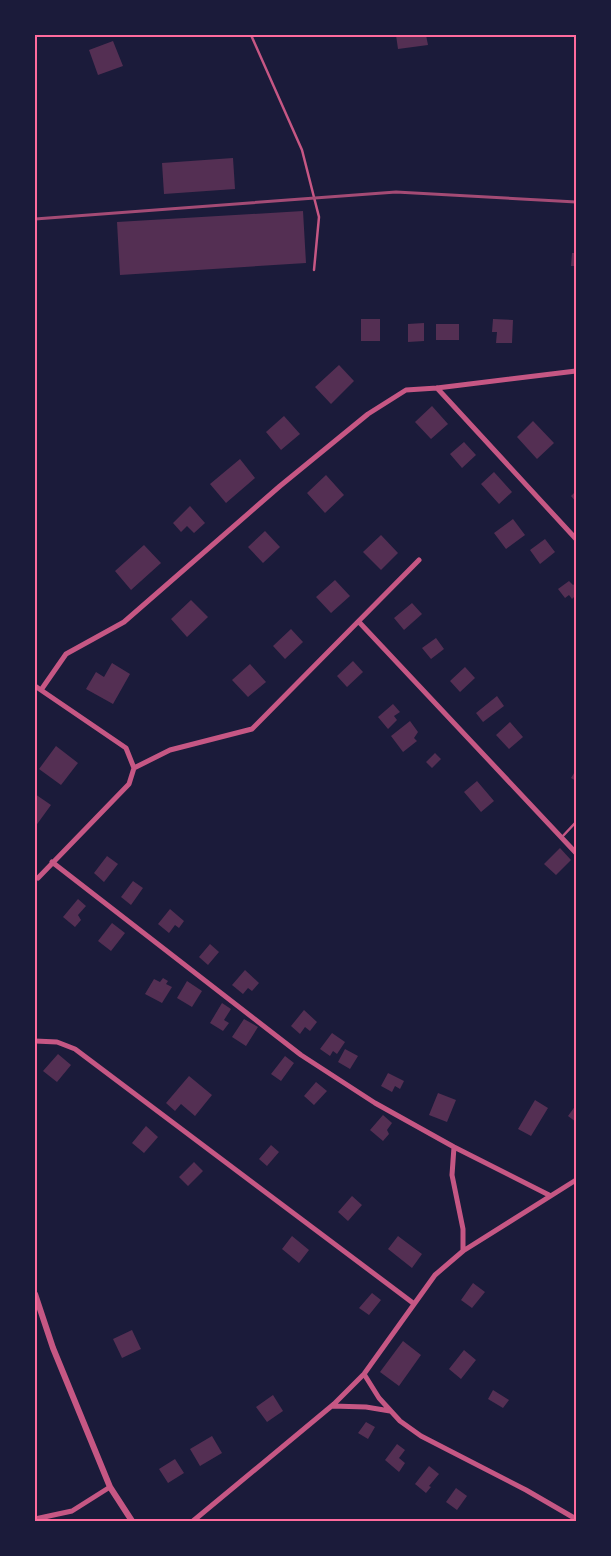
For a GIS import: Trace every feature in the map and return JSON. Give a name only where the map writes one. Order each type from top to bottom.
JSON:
[{"type":"street","points":[[41,690],[66,654],[124,622],[280,486],[368,414],[406,390],[576,371]]},
{"type":"street","points":[[437,388],[576,540]]},
{"type":"street","points":[[134,768],[170,750],[252,729],[419,560]]},
{"type":"street","points":[[359,622],[576,853]]},
{"type":"street","points":[[35,686],[126,748],[134,768],[129,784],[36,879]]},
{"type":"street","points":[[52,862],[301,1055],[375,1104],[549,1196]]},
{"type":"street","points":[[35,1041],[57,1042],[75,1049],[413,1303]]},
{"type":"street","points":[[454,1147],[452,1175],[463,1229],[463,1251]]},
{"type":"street","points":[[193,1521],[332,1406],[364,1374],[434,1275],[463,1251],[576,1180]]},
{"type":"street","points":[[35,1294],[53,1348],[110,1487],[132,1521]]},
{"type":"street","points":[[364,1374],[379,1398],[390,1411],[400,1421],[421,1436],[526,1490],[576,1519]]},
{"type":"street","points":[[332,1406],[366,1407],[390,1411]]},
{"type":"street","points":[[35,1519],[72,1511],[110,1487]]},
{"type":"lane","points":[[251,35],[302,150],[319,216],[314,270]]},
{"type":"lane","points":[[562,837],[576,822]]},
{"type":"building","points":[[396,35],[426,35],[428,45],[398,49]]},
{"type":"building","points":[[113,41],[123,66],[98,75],[89,50]]},
{"type":"building","points":[[233,158],[235,189],[164,194],[162,163]]},
{"type":"building","points":[[303,211],[306,263],[120,275],[117,222]]},
{"type":"building","points":[[572,253],[576,253],[576,266],[571,266]]},
{"type":"building","points":[[361,319],[380,319],[380,341],[361,341]]},
{"type":"building","points":[[493,319],[513,320],[512,343],[496,343],[497,332],[492,332]]},
{"type":"building","points":[[424,323],[424,341],[408,342],[408,324]]},
{"type":"building","points":[[436,324],[459,324],[459,340],[436,340]]},
{"type":"building","points":[[339,365],[354,381],[331,404],[315,387]]},
{"type":"building","points":[[432,406],[448,424],[431,439],[415,422]]},
{"type":"building","points":[[284,416],[300,434],[281,450],[266,432]]},
{"type":"building","points":[[533,421],[554,443],[537,459],[517,437]]},
{"type":"building","points":[[464,442],[476,455],[462,468],[450,454]]},
{"type":"building","points":[[240,459],[255,478],[226,503],[210,484]]},
{"type":"building","points":[[494,472],[512,492],[499,504],[481,484]]},
{"type":"building","points":[[326,475],[344,495],[325,513],[307,493]]},
{"type":"building","points":[[576,491],[576,502],[571,496]]},
{"type":"building","points":[[190,506],[205,523],[194,533],[187,526],[181,532],[173,523]]},
{"type":"building","points":[[513,519],[525,535],[506,549],[494,533]]},
{"type":"building","points":[[265,531],[280,547],[263,563],[248,547]]},
{"type":"building","points":[[381,535],[398,553],[381,570],[363,552]]},
{"type":"building","points":[[545,539],[555,552],[540,564],[530,550]]},
{"type":"building","points":[[144,545],[161,563],[131,590],[115,571]]},
{"type":"building","points":[[335,580],[350,596],[331,613],[316,597]]},
{"type":"building","points":[[569,581],[573,585],[576,583],[576,595],[572,599],[569,595],[565,598],[558,589]]},
{"type":"building","points":[[191,600],[208,617],[187,637],[171,619]]},
{"type":"building","points":[[412,603],[422,614],[404,630],[394,618]]},
{"type":"building","points":[[291,629],[303,642],[285,659],[273,646]]},
{"type":"building","points":[[436,638],[444,649],[431,659],[422,648]]},
{"type":"building","points":[[353,661],[363,672],[347,687],[337,676]]},
{"type":"building","points":[[112,663],[130,674],[113,704],[86,689],[96,672],[104,677]]},
{"type":"building","points":[[250,664],[266,682],[248,697],[232,680]]},
{"type":"building","points":[[465,667],[475,678],[460,692],[450,681]]},
{"type":"building","points":[[497,696],[504,706],[483,722],[476,713]]},
{"type":"building","points":[[393,704],[400,712],[394,716],[397,720],[388,729],[378,717]]},
{"type":"building","points":[[410,721],[418,732],[414,738],[417,741],[403,752],[391,736]]},
{"type":"building","points":[[510,722],[523,737],[509,749],[496,735]]},
{"type":"building","points":[[56,746],[78,763],[61,785],[39,769]]},
{"type":"building","points":[[435,753],[441,759],[432,768],[426,762]]},
{"type":"building","points":[[576,770],[576,781],[571,778]]},
{"type":"building","points":[[477,781],[494,801],[481,812],[464,792]]},
{"type":"building","points":[[35,794],[51,805],[35,827]]},
{"type":"building","points":[[560,848],[571,860],[556,875],[544,864]]},
{"type":"building","points":[[107,856],[118,864],[104,882],[94,873]]},
{"type":"building","points":[[133,881],[143,888],[131,905],[121,897]]},
{"type":"building","points":[[78,899],[86,906],[78,915],[81,920],[75,927],[63,917]]},
{"type":"building","points":[[170,909],[184,921],[179,928],[175,925],[169,933],[158,924]]},
{"type":"building","points":[[112,923],[125,933],[111,951],[98,941]]},
{"type":"building","points":[[210,944],[219,952],[208,965],[199,957]]},
{"type":"building","points":[[245,970],[259,983],[252,991],[248,988],[243,994],[232,985]]},
{"type":"building","points":[[163,978],[168,981],[166,984],[172,987],[162,1003],[145,994],[154,979],[160,982]]},
{"type":"building","points":[[187,981],[202,991],[192,1007],[177,998]]},
{"type":"building","points":[[222,1003],[231,1009],[224,1020],[229,1023],[223,1031],[210,1023]]},
{"type":"building","points":[[304,1010],[317,1022],[310,1031],[305,1027],[300,1034],[291,1026]]},
{"type":"building","points":[[244,1019],[258,1027],[246,1046],[232,1037]]},
{"type":"building","points":[[332,1033],[345,1042],[337,1054],[333,1051],[330,1056],[320,1049]]},
{"type":"building","points":[[345,1049],[358,1056],[350,1069],[338,1062]]},
{"type":"building","points":[[58,1054],[71,1065],[57,1082],[43,1071]]},
{"type":"building","points":[[285,1056],[294,1063],[281,1081],[271,1074]]},
{"type":"building","points":[[388,1073],[404,1081],[400,1089],[395,1086],[392,1092],[381,1086]]},
{"type":"building","points":[[189,1076],[212,1095],[195,1116],[181,1104],[175,1111],[166,1103]]},
{"type":"building","points":[[316,1082],[327,1091],[314,1105],[304,1096]]},
{"type":"building","points":[[438,1093],[456,1100],[447,1122],[429,1115]]},
{"type":"building","points":[[535,1100],[548,1108],[531,1136],[518,1129]]},
{"type":"building","points":[[576,1105],[576,1122],[568,1116]]},
{"type":"building","points":[[383,1115],[392,1123],[387,1130],[389,1134],[383,1141],[370,1130]]},
{"type":"building","points":[[146,1126],[158,1137],[144,1153],[132,1143]]},
{"type":"building","points":[[271,1145],[279,1152],[267,1166],[259,1159]]},
{"type":"building","points":[[194,1162],[203,1171],[188,1186],[179,1177]]},
{"type":"building","points":[[352,1196],[362,1205],[348,1221],[338,1212]]},
{"type":"building","points":[[292,1236],[309,1250],[299,1263],[282,1249]]},
{"type":"building","points":[[398,1236],[422,1254],[412,1268],[388,1249]]},
{"type":"building","points":[[473,1283],[485,1292],[472,1308],[461,1300]]},
{"type":"building","points":[[372,1293],[381,1300],[369,1315],[359,1308]]},
{"type":"building","points":[[132,1330],[141,1349],[122,1358],[113,1339]]},
{"type":"building","points":[[403,1341],[421,1355],[399,1386],[380,1372]]},
{"type":"building","points":[[464,1350],[476,1360],[461,1379],[449,1369]]},
{"type":"building","points":[[493,1390],[509,1400],[503,1408],[488,1399]]},
{"type":"building","points":[[273,1395],[283,1411],[267,1422],[256,1407]]},
{"type":"building","points":[[366,1422],[375,1427],[368,1439],[358,1433]]},
{"type":"building","points":[[212,1436],[222,1453],[200,1466],[190,1449]]},
{"type":"building","points":[[397,1444],[405,1450],[399,1458],[405,1463],[399,1472],[385,1460]]},
{"type":"building","points":[[175,1459],[184,1473],[168,1483],[159,1469]]},
{"type":"building","points":[[429,1466],[439,1474],[426,1493],[415,1484]]},
{"type":"building","points":[[456,1488],[467,1496],[457,1510],[446,1502]]},
{"type":"railway","points":[[35,219],[396,192],[576,202]]}]
